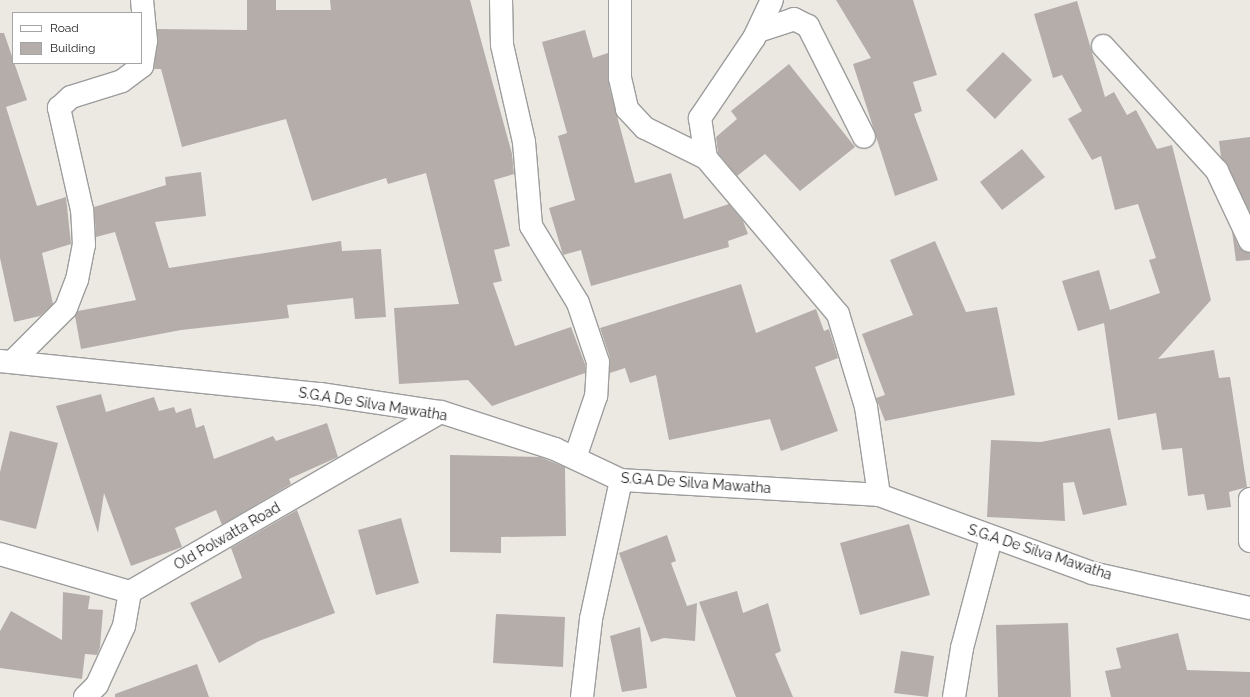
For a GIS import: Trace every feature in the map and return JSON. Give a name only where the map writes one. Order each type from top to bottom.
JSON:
[{"type":"street","points":[[6,362],[66,308],[80,266],[84,245],[82,210],[59,108],[71,97],[122,81],[142,66],[146,41],[142,0]]},
{"type":"street","points":[[501,0],[502,45],[524,142],[531,226],[578,303],[598,362],[596,396],[575,458]]},
{"type":"street","points":[[620,0],[620,78],[627,109],[645,128],[706,158],[838,314],[866,407],[879,495]]},
{"type":"street","points":[[706,158],[700,118],[758,31],[772,0]]},
{"type":"street","points":[[758,31],[794,19],[808,26],[864,137]]},
{"type":"street","points":[[1103,46],[1217,171],[1250,240]]},
{"type":"street","name":"S.G.A De Silva Mawatha","points":[[6,362],[320,394],[441,412],[575,458],[621,480],[879,495],[991,538],[1092,572],[1250,608]]},
{"type":"street","name":"Old Polwatta Road","points":[[130,592],[441,412]]},
{"type":"street","points":[[582,697],[593,612],[621,480]]},
{"type":"street","points":[[1250,499],[1250,541]]},
{"type":"street","points":[[954,697],[962,648],[991,538]]},
{"type":"street","points":[[0,554],[130,592],[124,626],[97,685],[85,697]]},
{"type":"building","points":[[247,0],[276,0],[276,10],[331,10],[330,0],[470,0],[512,154],[514,174],[494,180],[510,246],[494,250],[502,281],[493,283],[515,346],[571,327],[585,364],[585,373],[492,406],[468,380],[399,384],[394,308],[459,304],[426,173],[388,184],[386,178],[312,201],[286,119],[182,147],[161,69],[154,69],[157,29],[247,30]]},
{"type":"building","points":[[836,0],[913,0],[937,75],[913,82],[922,111],[914,114],[938,180],[895,196],[853,64],[871,58]]},
{"type":"building","points":[[1077,1],[1105,97],[1114,92],[1127,115],[1136,110],[1157,149],[1172,145],[1211,300],[1158,359],[1214,350],[1219,378],[1230,377],[1247,487],[1229,492],[1231,507],[1207,510],[1204,494],[1188,496],[1182,448],[1162,450],[1156,413],[1118,420],[1104,323],[1078,331],[1062,281],[1099,270],[1110,310],[1160,293],[1149,260],[1156,258],[1138,204],[1115,210],[1101,156],[1092,160],[1068,119],[1082,111],[1062,75],[1053,78],[1034,14]]},
{"type":"building","points":[[585,30],[593,58],[608,53],[609,86],[635,183],[671,173],[684,219],[729,204],[743,221],[748,234],[728,241],[729,247],[591,286],[581,250],[563,255],[549,208],[575,200],[558,136],[567,133],[542,42]]},
{"type":"building","points":[[0,33],[4,33],[12,56],[12,64],[15,64],[27,100],[6,107],[37,206],[66,197],[71,244],[42,253],[53,304],[40,316],[14,322],[0,258]]},
{"type":"building","points":[[1003,52],[1032,80],[995,119],[966,90]]},
{"type":"building","points":[[789,64],[855,147],[800,191],[765,154],[737,176],[718,153],[716,137],[737,119],[731,111]]},
{"type":"building","points":[[1250,137],[1250,212],[1221,157],[1219,141]]},
{"type":"building","points":[[1022,149],[1045,177],[1002,210],[980,182]]},
{"type":"building","points":[[201,172],[206,216],[155,222],[169,268],[341,241],[342,251],[381,249],[386,317],[355,319],[353,298],[287,305],[289,318],[181,330],[81,349],[75,316],[78,311],[136,300],[115,232],[96,237],[94,207],[166,185],[165,177]]},
{"type":"building","points":[[1232,231],[1239,247],[1250,253],[1250,260],[1236,261]]},
{"type":"building","points":[[935,241],[966,312],[997,307],[1015,395],[885,421],[876,398],[885,395],[862,334],[913,315],[890,260]]},
{"type":"building","points":[[741,284],[756,333],[816,309],[824,331],[829,329],[838,358],[815,367],[838,431],[781,451],[770,419],[669,440],[656,375],[630,383],[625,368],[610,373],[610,358],[600,328]]},
{"type":"building","points":[[101,394],[106,412],[154,397],[159,411],[174,407],[176,413],[191,408],[196,428],[204,425],[214,459],[273,436],[276,441],[327,423],[338,457],[289,479],[291,484],[222,525],[216,510],[175,528],[182,547],[131,566],[104,493],[98,533],[56,406]]},
{"type":"building","points":[[1110,428],[1127,505],[1083,515],[1074,482],[1063,483],[1065,521],[987,517],[991,440],[1041,442]]},
{"type":"building","points":[[10,431],[58,443],[36,529],[0,520],[0,472]]},
{"type":"building","points":[[450,455],[540,457],[565,467],[566,536],[501,537],[501,553],[450,552]]},
{"type":"building","points":[[297,510],[335,613],[259,641],[219,663],[190,603],[242,578],[231,548]]},
{"type":"building","points":[[401,518],[419,583],[376,595],[358,530]]},
{"type":"building","points":[[909,524],[930,595],[860,615],[840,543]]},
{"type":"building","points":[[667,535],[676,561],[671,563],[687,606],[697,603],[695,641],[664,638],[651,642],[619,553]]},
{"type":"building","points":[[737,591],[743,613],[768,603],[781,651],[775,654],[793,697],[736,697],[699,602]]},
{"type":"building","points":[[63,592],[90,596],[88,609],[103,610],[100,647],[97,655],[85,654],[82,679],[0,668],[0,631],[11,611],[62,640]]},
{"type":"building","points":[[496,614],[565,617],[563,667],[493,663]]},
{"type":"building","points":[[1068,623],[1071,697],[998,697],[996,625]]},
{"type":"building","points":[[640,627],[647,688],[622,692],[610,636]]},
{"type":"building","points":[[1178,633],[1187,670],[1250,672],[1250,697],[1111,697],[1105,671],[1121,668],[1116,648]]},
{"type":"building","points":[[901,651],[934,656],[928,697],[894,693]]},
{"type":"building","points":[[197,664],[209,697],[115,697],[115,694]]}]
